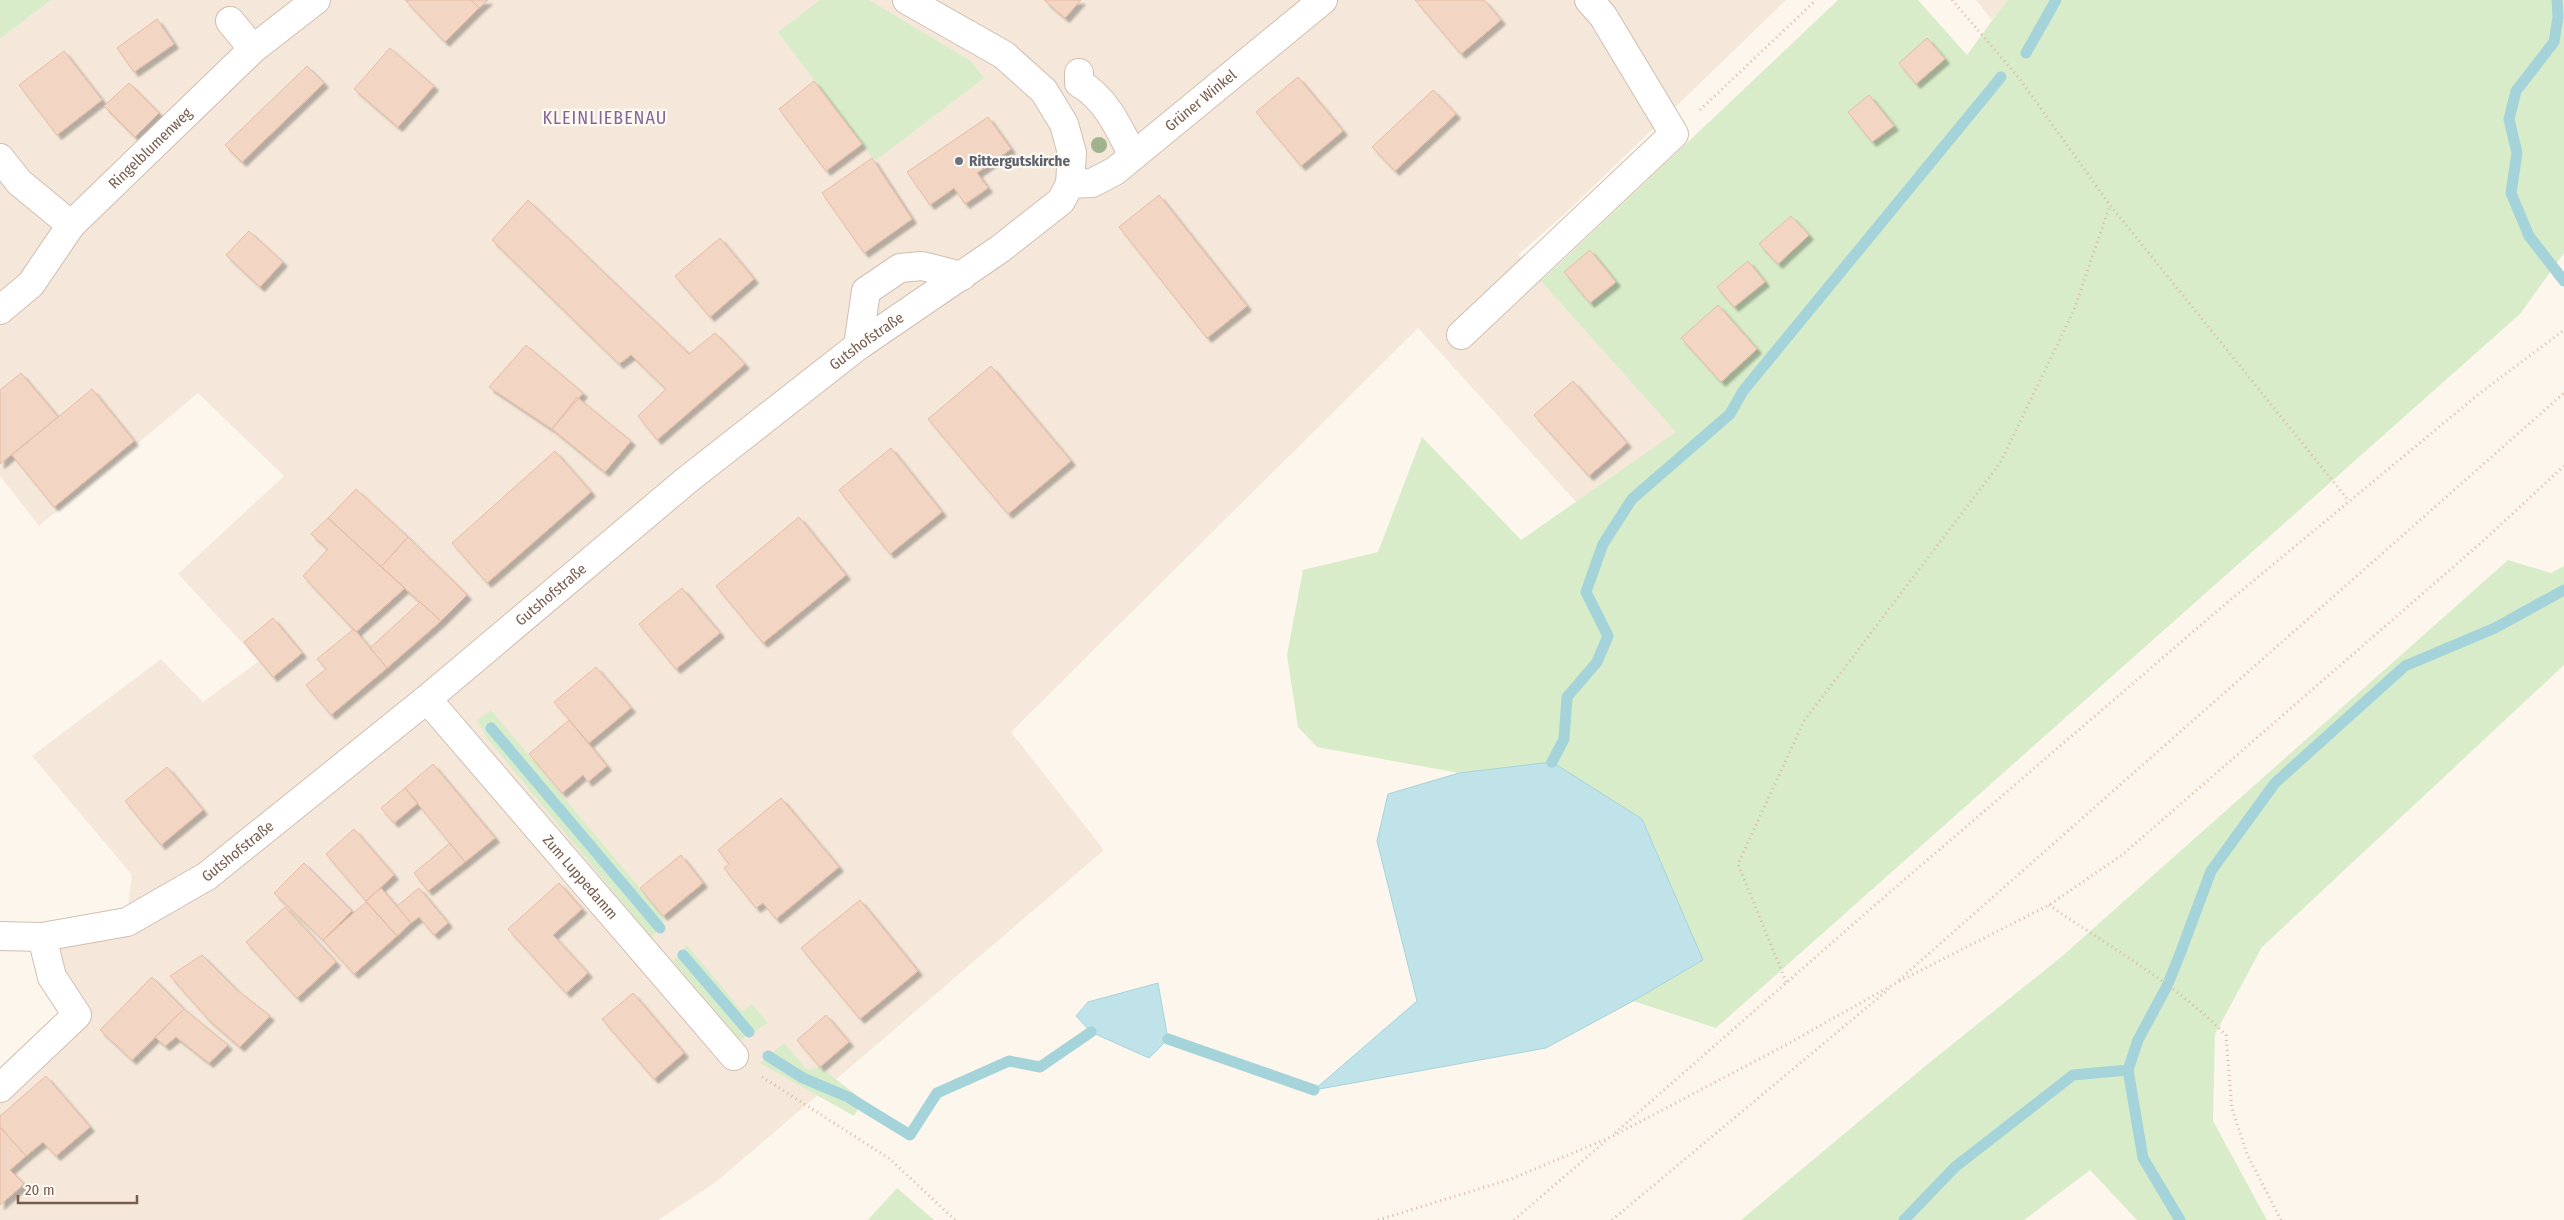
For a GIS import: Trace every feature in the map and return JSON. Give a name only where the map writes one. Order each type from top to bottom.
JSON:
[{"type":"street","name":"Ringelblumenweg","points":[[0,310],[31,284],[71,225],[253,49],[316,0]]},
{"type":"street","points":[[906,0],[1004,55],[1044,91],[1064,124],[1072,153],[1070,184]]},
{"type":"street","name":"Grüner Winkel","points":[[1070,184],[1092,183],[1115,171],[1323,0]]},
{"type":"street","points":[[1462,335],[1674,134],[1603,16],[1589,0]]},
{"type":"street","points":[[230,21],[253,49]]},
{"type":"street","points":[[1079,73],[1078,84],[1086,87],[1111,114],[1133,156]]},
{"type":"street","points":[[0,158],[19,182],[71,225]]},
{"type":"street","name":"Gutshofstraße","points":[[0,936],[42,937],[126,922],[206,876],[427,699],[687,480],[858,346],[962,276],[1048,212],[1061,201],[1070,184]]},
{"type":"street","points":[[858,346],[866,291],[900,268],[922,266],[962,276]]},
{"type":"street","name":"Zum Luppedamm","points":[[427,699],[734,1056]]},
{"type":"street","points":[[0,1088],[77,1015],[52,977],[42,937]]},
{"type":"path","points":[[1674,134],[1816,0]]},
{"type":"path","points":[[1952,0],[2019,78],[2110,205],[2349,501]]},
{"type":"path","points":[[1786,982],[1738,864],[1804,721],[2000,463],[2074,310],[2110,205]]},
{"type":"path","points":[[1514,1220],[1786,982],[2215,612],[2480,393],[2564,330]]},
{"type":"path","points":[[1612,1220],[1896,983],[2564,393]]},
{"type":"path","points":[[1378,1220],[1511,1179],[1611,1137],[1784,1046],[1896,983],[2049,905],[2122,855],[2482,542],[2564,466]]},
{"type":"path","points":[[2049,905],[2166,986],[2212,1020],[2226,1035],[2232,1109],[2247,1154],[2281,1220]]},
{"type":"path","points":[[734,1056],[781,1091],[890,1159],[955,1220]]},
{"type":"shaded area","points":[[51,0],[1786,0],[1569,210],[1518,255],[1677,432],[1576,502],[1418,328],[1011,732],[1104,850],[715,1183],[658,1220],[0,1220],[0,1088],[76,1015],[42,937],[126,922],[132,875],[32,756],[161,659],[203,702],[259,661],[178,574],[284,476],[198,393],[39,526],[0,476],[0,39]]},
{"type":"shaded area","points":[[1976,0],[2007,0],[1992,20]]},
{"type":"green space","points":[[0,0],[51,0],[0,39]]},
{"type":"green space","points":[[820,0],[869,0],[971,61],[984,78],[875,161],[778,32]]},
{"type":"green space","points":[[1838,0],[1918,0],[1967,55],[2007,0],[2564,0],[2564,253],[2520,314],[1716,1028],[1633,1001],[1703,960],[1552,762],[1459,773],[1317,747],[1298,727],[1287,655],[1303,570],[1378,552],[1422,437],[1521,540],[1676,432],[1541,281]]},
{"type":"green space","points":[[2508,560],[2551,573],[2564,566],[2564,665],[2262,947],[2215,1034],[2213,1121],[2267,1220],[2137,1220],[2090,1170],[2024,1220],[1741,1220],[1929,1063],[2060,958]]},
{"type":"green space","points":[[491,710],[663,916],[663,926],[651,937],[486,737],[477,720]]},
{"type":"green space","points":[[687,945],[742,1011],[752,1004],[768,1023],[740,1040],[673,961]]},
{"type":"green space","points":[[784,1043],[807,1070],[820,1067],[863,1100],[854,1116],[760,1063]]},
{"type":"green space","points":[[897,1188],[934,1220],[868,1220]]},
{"type":"water","points":[[1552,762],[1642,819],[1703,960],[1633,1001],[1546,1048],[1314,1090],[1417,1001],[1377,841],[1388,794],[1459,773]]},
{"type":"water","points":[[1158,983],[1168,1039],[1149,1058],[1091,1032],[1076,1016],[1088,1002]]},
{"type":"building","points":[[405,0],[471,0],[479,8],[445,42]]},
{"type":"building","points":[[471,0],[488,0],[479,8]]},
{"type":"building","points":[[1044,0],[1081,0],[1065,18]]},
{"type":"building","points":[[1415,0],[1484,0],[1501,20],[1461,54]]},
{"type":"building","points":[[157,19],[174,44],[134,72],[117,48]]},
{"type":"building","points":[[1927,38],[1945,59],[1916,84],[1899,63]]},
{"type":"building","points":[[390,48],[434,86],[398,127],[354,89]]},
{"type":"building","points":[[64,51],[102,100],[57,135],[19,85]]},
{"type":"building","points":[[307,66],[324,83],[242,162],[225,145]]},
{"type":"building","points":[[1298,77],[1343,131],[1301,166],[1256,112]]},
{"type":"building","points":[[814,81],[862,144],[826,171],[779,109]]},
{"type":"building","points":[[129,83],[159,113],[135,137],[104,106]]},
{"type":"building","points":[[1433,90],[1456,114],[1395,171],[1372,147]]},
{"type":"building","points":[[1869,95],[1894,126],[1872,142],[1848,112]]},
{"type":"building","name":"Rittergutskirche","points":[[988,117],[1011,149],[977,173],[988,188],[965,204],[954,188],[930,205],[907,172]]},
{"type":"building","points":[[872,158],[912,219],[864,253],[822,193]]},
{"type":"building","points":[[1159,195],[1247,306],[1207,338],[1119,227]]},
{"type":"building","points":[[528,200],[689,354],[715,333],[745,364],[657,440],[638,416],[666,389],[631,355],[619,364],[492,240]]},
{"type":"building","points":[[1791,216],[1809,235],[1778,264],[1759,244]]},
{"type":"building","points":[[249,231],[283,262],[260,287],[226,255]]},
{"type":"building","points":[[720,238],[754,279],[710,317],[675,276]]},
{"type":"building","points":[[1590,250],[1616,282],[1590,303],[1564,272]]},
{"type":"building","points":[[1748,261],[1765,282],[1734,307],[1717,287]]},
{"type":"building","points":[[1718,305],[1757,349],[1721,382],[1681,338]]},
{"type":"building","points":[[526,345],[583,393],[552,429],[489,387]]},
{"type":"building","points":[[991,366],[1071,461],[1008,514],[928,419]]},
{"type":"building","points":[[21,373],[58,417],[0,464],[0,390]]},
{"type":"building","points":[[1573,381],[1627,443],[1589,476],[1534,415]]},
{"type":"building","points":[[92,389],[134,441],[54,507],[12,455]]},
{"type":"building","points":[[577,397],[631,441],[605,472],[552,429]]},
{"type":"building","points":[[891,448],[942,512],[890,554],[839,490]]},
{"type":"building","points":[[555,451],[591,492],[487,583],[452,543]]},
{"type":"building","points":[[356,489],[408,537],[381,567],[328,518]]},
{"type":"building","points":[[799,517],[846,575],[763,643],[716,586]]},
{"type":"building","points":[[328,518],[405,588],[356,632],[303,576],[328,549],[311,534]]},
{"type":"building","points":[[408,537],[467,595],[441,621],[381,567]]},
{"type":"building","points":[[682,588],[720,633],[676,669],[639,624]]},
{"type":"building","points":[[420,602],[441,621],[387,668],[370,648]]},
{"type":"building","points":[[273,618],[302,653],[273,677],[244,642]]},
{"type":"building","points":[[354,629],[387,668],[331,715],[306,685],[326,669],[317,659]]},
{"type":"building","points":[[596,667],[631,708],[589,743],[554,702]]},
{"type":"building","points":[[569,720],[607,766],[588,782],[583,775],[562,793],[529,754]]},
{"type":"building","points":[[433,764],[495,838],[465,862],[405,788]]},
{"type":"building","points":[[167,767],[203,810],[161,845],[125,801]]},
{"type":"building","points":[[405,788],[418,803],[394,823],[381,808]]},
{"type":"building","points":[[781,798],[839,867],[776,919],[763,903],[756,908],[724,868],[729,864],[718,850]]},
{"type":"building","points":[[354,829],[394,875],[366,901],[326,854]]},
{"type":"building","points":[[450,843],[465,862],[428,891],[414,873]]},
{"type":"building","points":[[681,855],[703,883],[663,916],[640,888]]},
{"type":"building","points":[[304,863],[352,911],[323,940],[274,893]]},
{"type":"building","points":[[559,883],[582,909],[553,935],[588,973],[566,993],[508,929]]},
{"type":"building","points":[[381,888],[411,923],[397,936],[366,901]]},
{"type":"building","points":[[419,888],[448,923],[434,935],[419,917],[411,923],[397,906]]},
{"type":"building","points":[[860,900],[918,971],[860,1019],[801,948]]},
{"type":"building","points":[[366,902],[397,936],[354,974],[323,940]]},
{"type":"building","points":[[285,907],[336,962],[297,998],[246,942]]},
{"type":"building","points":[[202,955],[237,990],[270,1016],[240,1047],[209,1020],[170,976]]},
{"type":"building","points":[[152,977],[184,1009],[132,1060],[100,1030]]},
{"type":"building","points":[[633,993],[684,1053],[654,1079],[602,1019]]},
{"type":"building","points":[[184,1009],[228,1045],[209,1063],[176,1037],[165,1046],[155,1037]]},
{"type":"building","points":[[826,1015],[849,1042],[820,1067],[797,1040]]},
{"type":"building","points":[[46,1076],[90,1127],[56,1156],[43,1142],[26,1156],[0,1127],[0,1116]]},
{"type":"building","points":[[0,1127],[26,1156],[10,1170],[24,1184],[0,1205]]},
{"type":"waterway","points":[[2026,53],[2056,0]]},
{"type":"waterway","points":[[2557,0],[2558,17],[2554,42],[2516,91],[2509,119],[2517,153],[2511,193],[2529,236],[2564,281]]},
{"type":"waterway","points":[[1552,762],[1564,739],[1567,697],[1597,662],[1608,636],[1586,592],[1603,544],[1632,499],[1730,414],[1743,391],[2001,77]]},
{"type":"waterway","points":[[2180,1220],[2143,1158],[2128,1070],[2138,1040],[2167,986],[2211,871],[2275,783],[2405,666],[2495,628],[2564,590]]},
{"type":"waterway","points":[[491,728],[660,928]]},
{"type":"waterway","points":[[683,955],[749,1032]]},
{"type":"waterway","points":[[768,1056],[803,1078],[848,1097],[910,1135],[937,1093],[1009,1061],[1040,1067],[1091,1032]]},
{"type":"waterway","points":[[1168,1039],[1314,1090]]},
{"type":"waterway","points":[[1904,1220],[1955,1167],[2073,1075],[2128,1070]]},
{"type":"place","name":"Rittergutskirche","points":[[959,161]]},
{"type":"district","name":"KLEINLIEBENAU","points":[[605,118]]}]
